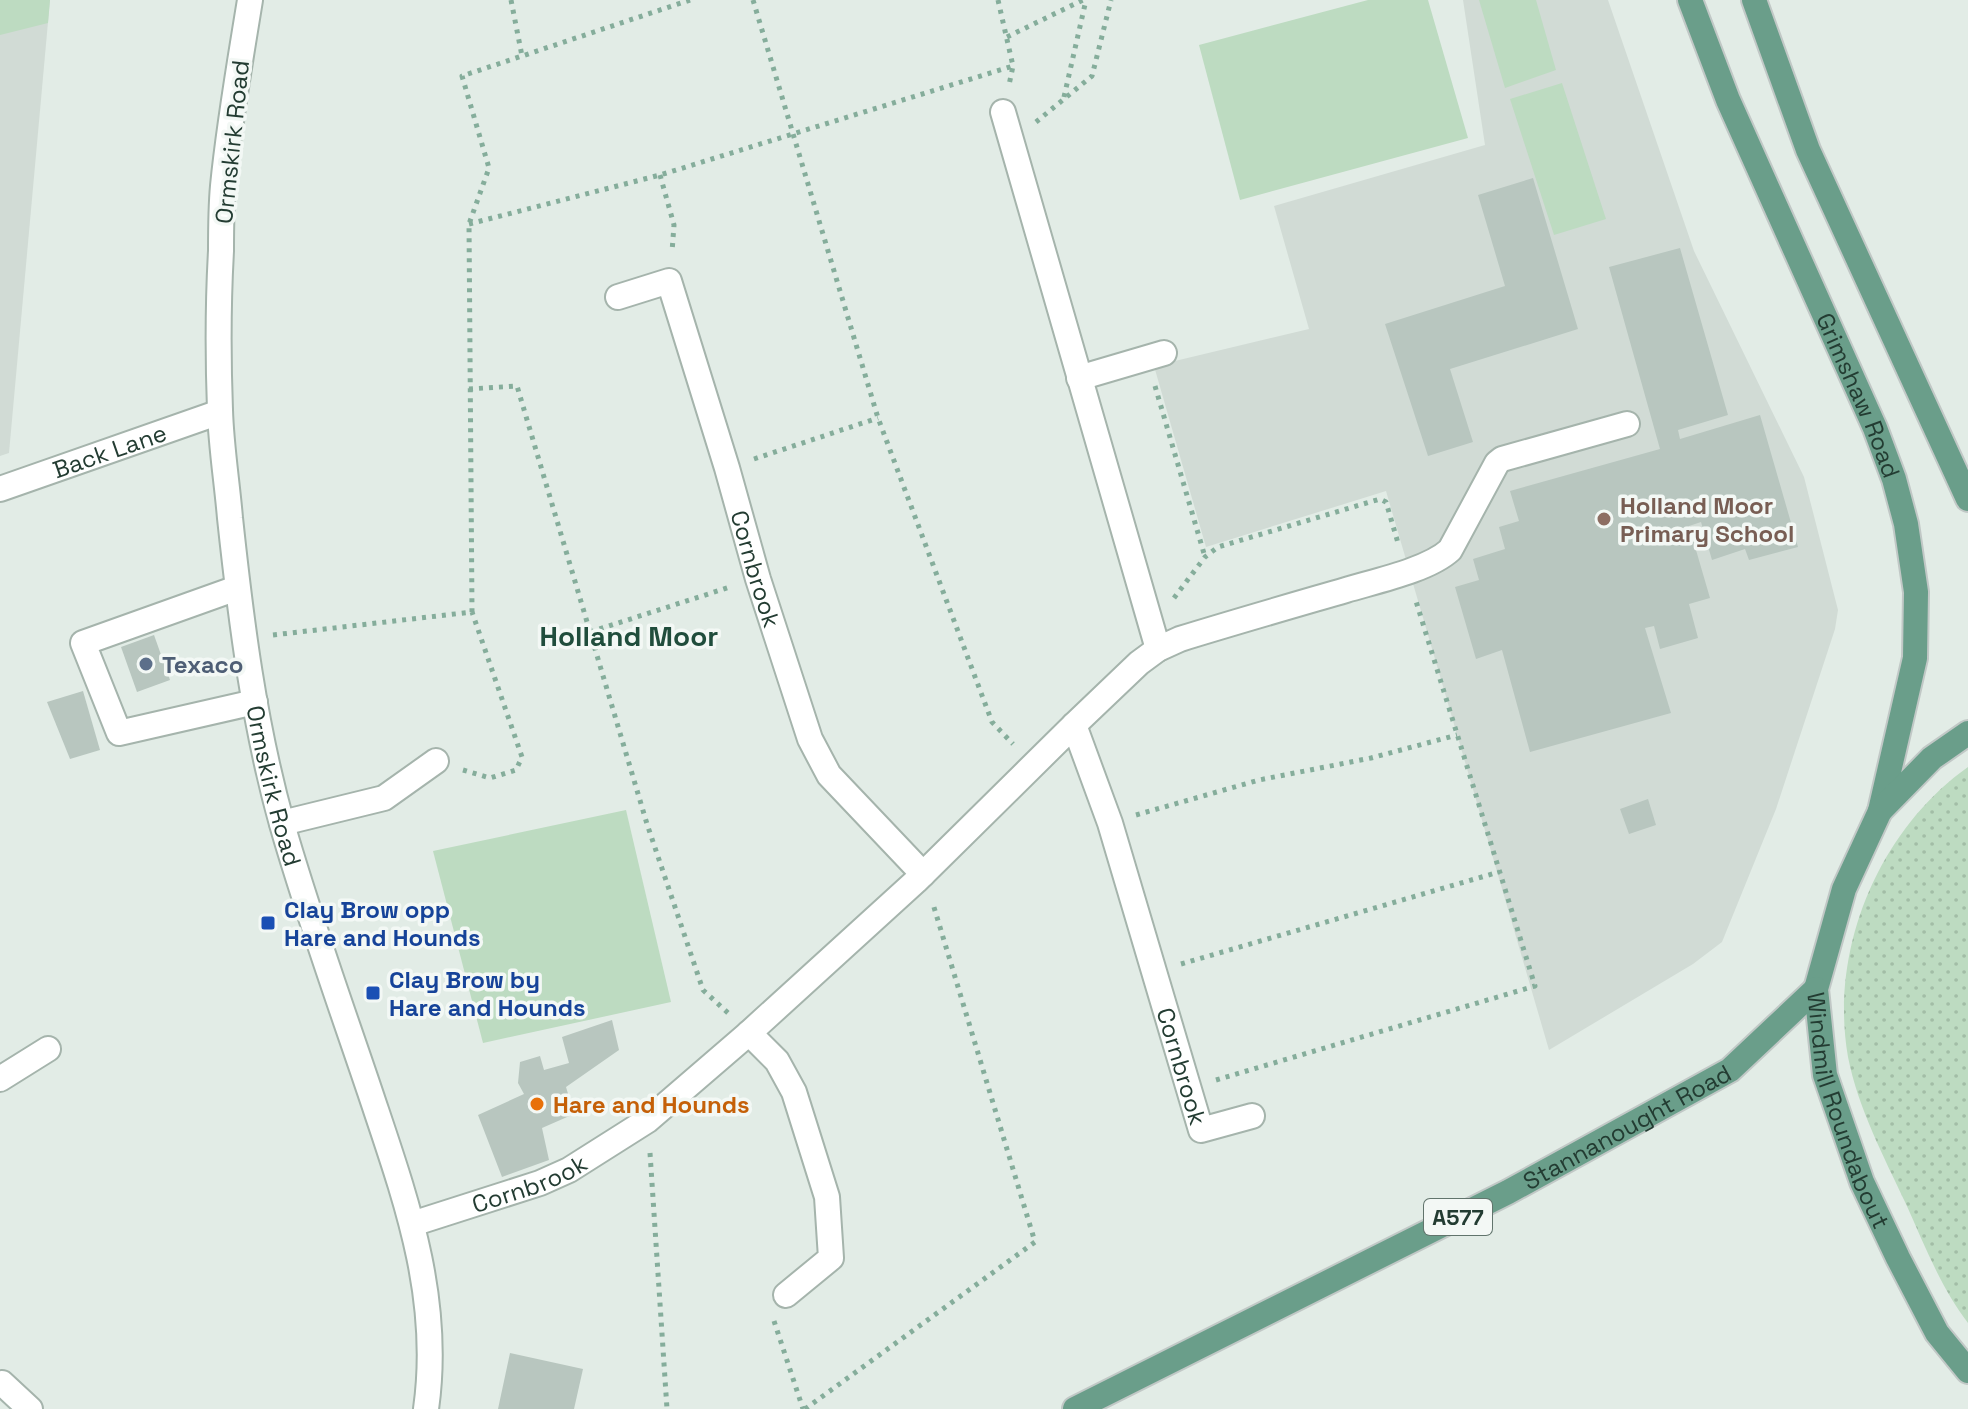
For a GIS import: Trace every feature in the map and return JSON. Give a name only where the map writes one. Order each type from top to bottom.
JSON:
[{"type":"main road","points":[[1679,0],[1728,100]]},
{"type":"main road","name":"Grimshaw Road","points":[[1690,0],[1728,100],[1875,428],[1894,479],[1906,524],[1916,592],[1915,658],[1880,811]]},
{"type":"main road","points":[[1754,0],[1808,150],[1968,499]]},
{"type":"main road","name":"Windmill Roundabout","points":[[1968,733],[1932,758],[1880,811],[1844,889],[1816,989],[1825,1075],[1862,1182],[1937,1333],[1968,1371]]},
{"type":"main road","name":"Stannanought Road","points":[[1075,1409],[1508,1192],[1730,1070],[1816,989]]},
{"type":"street","name":"Ormskirk Road","points":[[250,0],[223,188],[219,291],[220,412],[237,588],[255,702],[282,823],[412,1224],[426,1287],[430,1336],[426,1409]]},
{"type":"street","points":[[1005,122],[1158,649]]},
{"type":"street","points":[[618,297],[669,281]]},
{"type":"street","name":"Cornbrook","points":[[669,281],[758,579],[810,739],[829,775],[920,878]]},
{"type":"street","points":[[1079,378],[1155,356]]},
{"type":"street","name":"Back Lane","points":[[0,489],[220,412]]},
{"type":"street","name":"Cornbrook","points":[[412,1224],[540,1183],[569,1170],[648,1120],[920,878],[1074,725],[1158,649],[1180,639],[1406,571],[1442,557],[1450,550],[1502,459],[1627,424]]},
{"type":"street","points":[[237,588],[83,643],[119,733],[255,702]]},
{"type":"street","name":"Cornbrook","points":[[1074,725],[1110,823],[1201,1130],[1252,1116]]},
{"type":"street","points":[[282,823],[384,798],[436,761]]},
{"type":"street","points":[[749,1033],[777,1061],[794,1092],[827,1197],[831,1258],[786,1295]]},
{"type":"street","points":[[0,1079],[48,1049]]},
{"type":"street","points":[[1,1382],[16,1409]]},
{"type":"street","points":[[1,1382],[30,1409]]},
{"type":"path","points":[[511,0],[522,56]]},
{"type":"path","points":[[436,761],[490,778],[516,770],[522,757],[472,612],[469,224],[489,168],[462,76],[690,0]]},
{"type":"path","points":[[753,0],[878,418],[992,722],[1034,764]]},
{"type":"path","points":[[998,0],[1013,66],[1005,122],[1035,122],[1092,76],[1111,0]]},
{"type":"path","points":[[1007,37],[1084,0]]},
{"type":"path","points":[[1064,99],[1084,0]]},
{"type":"path","points":[[469,224],[660,175],[1013,66]]},
{"type":"path","points":[[660,175],[674,225],[669,281]]},
{"type":"path","points":[[1155,356],[1205,557]]},
{"type":"path","points":[[469,389],[517,386],[647,824],[703,990],[749,1033]]},
{"type":"path","points":[[727,468],[878,418]]},
{"type":"path","points":[[1166,607],[1205,557],[1218,547],[1380,499],[1386,502],[1535,986],[1189,1088]]},
{"type":"path","points":[[590,632],[758,579]]},
{"type":"path","points":[[244,638],[472,612]]},
{"type":"path","points":[[1110,823],[1259,780],[1371,758],[1457,735]]},
{"type":"path","points":[[1153,972],[1499,872]]},
{"type":"path","points":[[786,1295],[774,1319],[804,1409],[1035,1242],[930,896],[920,878]]},
{"type":"path","points":[[648,1120],[667,1409]]},
{"type":"shaded area","points":[[0,0],[50,0],[9,453],[0,456]]},
{"type":"shaded area","name":"Holland Moor Primary School","points":[[1463,0],[1608,0],[1694,251],[1804,477],[1838,610],[1835,629],[1776,809],[1722,942],[1693,964],[1549,1050],[1386,491],[1206,547],[1154,366],[1309,329],[1274,206],[1485,145]]},
{"type":"green space","points":[[0,0],[50,0],[48,23],[0,35]]},
{"type":"green space","points":[[1368,0],[1428,0],[1468,138],[1240,200],[1199,45]]},
{"type":"green space","points":[[1479,0],[1536,0],[1556,70],[1505,88]]},
{"type":"green space","points":[[1562,83],[1606,219],[1554,235],[1510,99]]},
{"type":"green space","points":[[1968,767],[1968,1323],[1934,1265],[1865,1114],[1852,1076],[1844,1016],[1846,975],[1854,934],[1886,858],[1909,824],[1937,793]]},
{"type":"green space","points":[[626,810],[671,1002],[483,1043],[433,851]]},
{"type":"building","points":[[1533,178],[1578,329],[1450,369],[1473,442],[1428,456],[1385,324],[1505,286],[1478,195]]},
{"type":"building","points":[[1680,248],[1728,415],[1678,430],[1680,439],[1760,415],[1798,547],[1749,560],[1745,549],[1712,560],[1701,522],[1689,526],[1710,598],[1689,604],[1698,638],[1660,649],[1654,626],[1645,628],[1671,713],[1530,752],[1502,650],[1476,659],[1455,587],[1479,580],[1473,559],[1505,549],[1499,527],[1519,521],[1510,491],[1660,449],[1609,267]]},
{"type":"building","name":"Texaco","points":[[154,635],[170,680],[137,692],[121,647]]},
{"type":"building","points":[[83,691],[100,750],[70,759],[47,702]]},
{"type":"building","points":[[1648,799],[1656,825],[1629,834],[1620,809]]},
{"type":"building","name":"Hare and Hounds","points":[[612,1020],[619,1050],[566,1087],[574,1114],[542,1128],[549,1160],[502,1177],[478,1115],[524,1094],[518,1083],[520,1062],[540,1056],[544,1070],[569,1063],[562,1037]]},
{"type":"building","points":[[510,1353],[583,1369],[574,1409],[498,1409]]},
{"type":"place","name":"Holland Moor Primary School","points":[[1604,519]]},
{"type":"place","name":"Texaco","points":[[146,664]]},
{"type":"place","name":"Clay Brow opp Hare and Hounds","points":[[268,923]]},
{"type":"place","name":"Clay Brow by Hare and Hounds","points":[[373,993]]},
{"type":"place","name":"Hare and Hounds","points":[[537,1104]]},
{"type":"district","name":"Holland Moor","points":[[629,636]]}]
